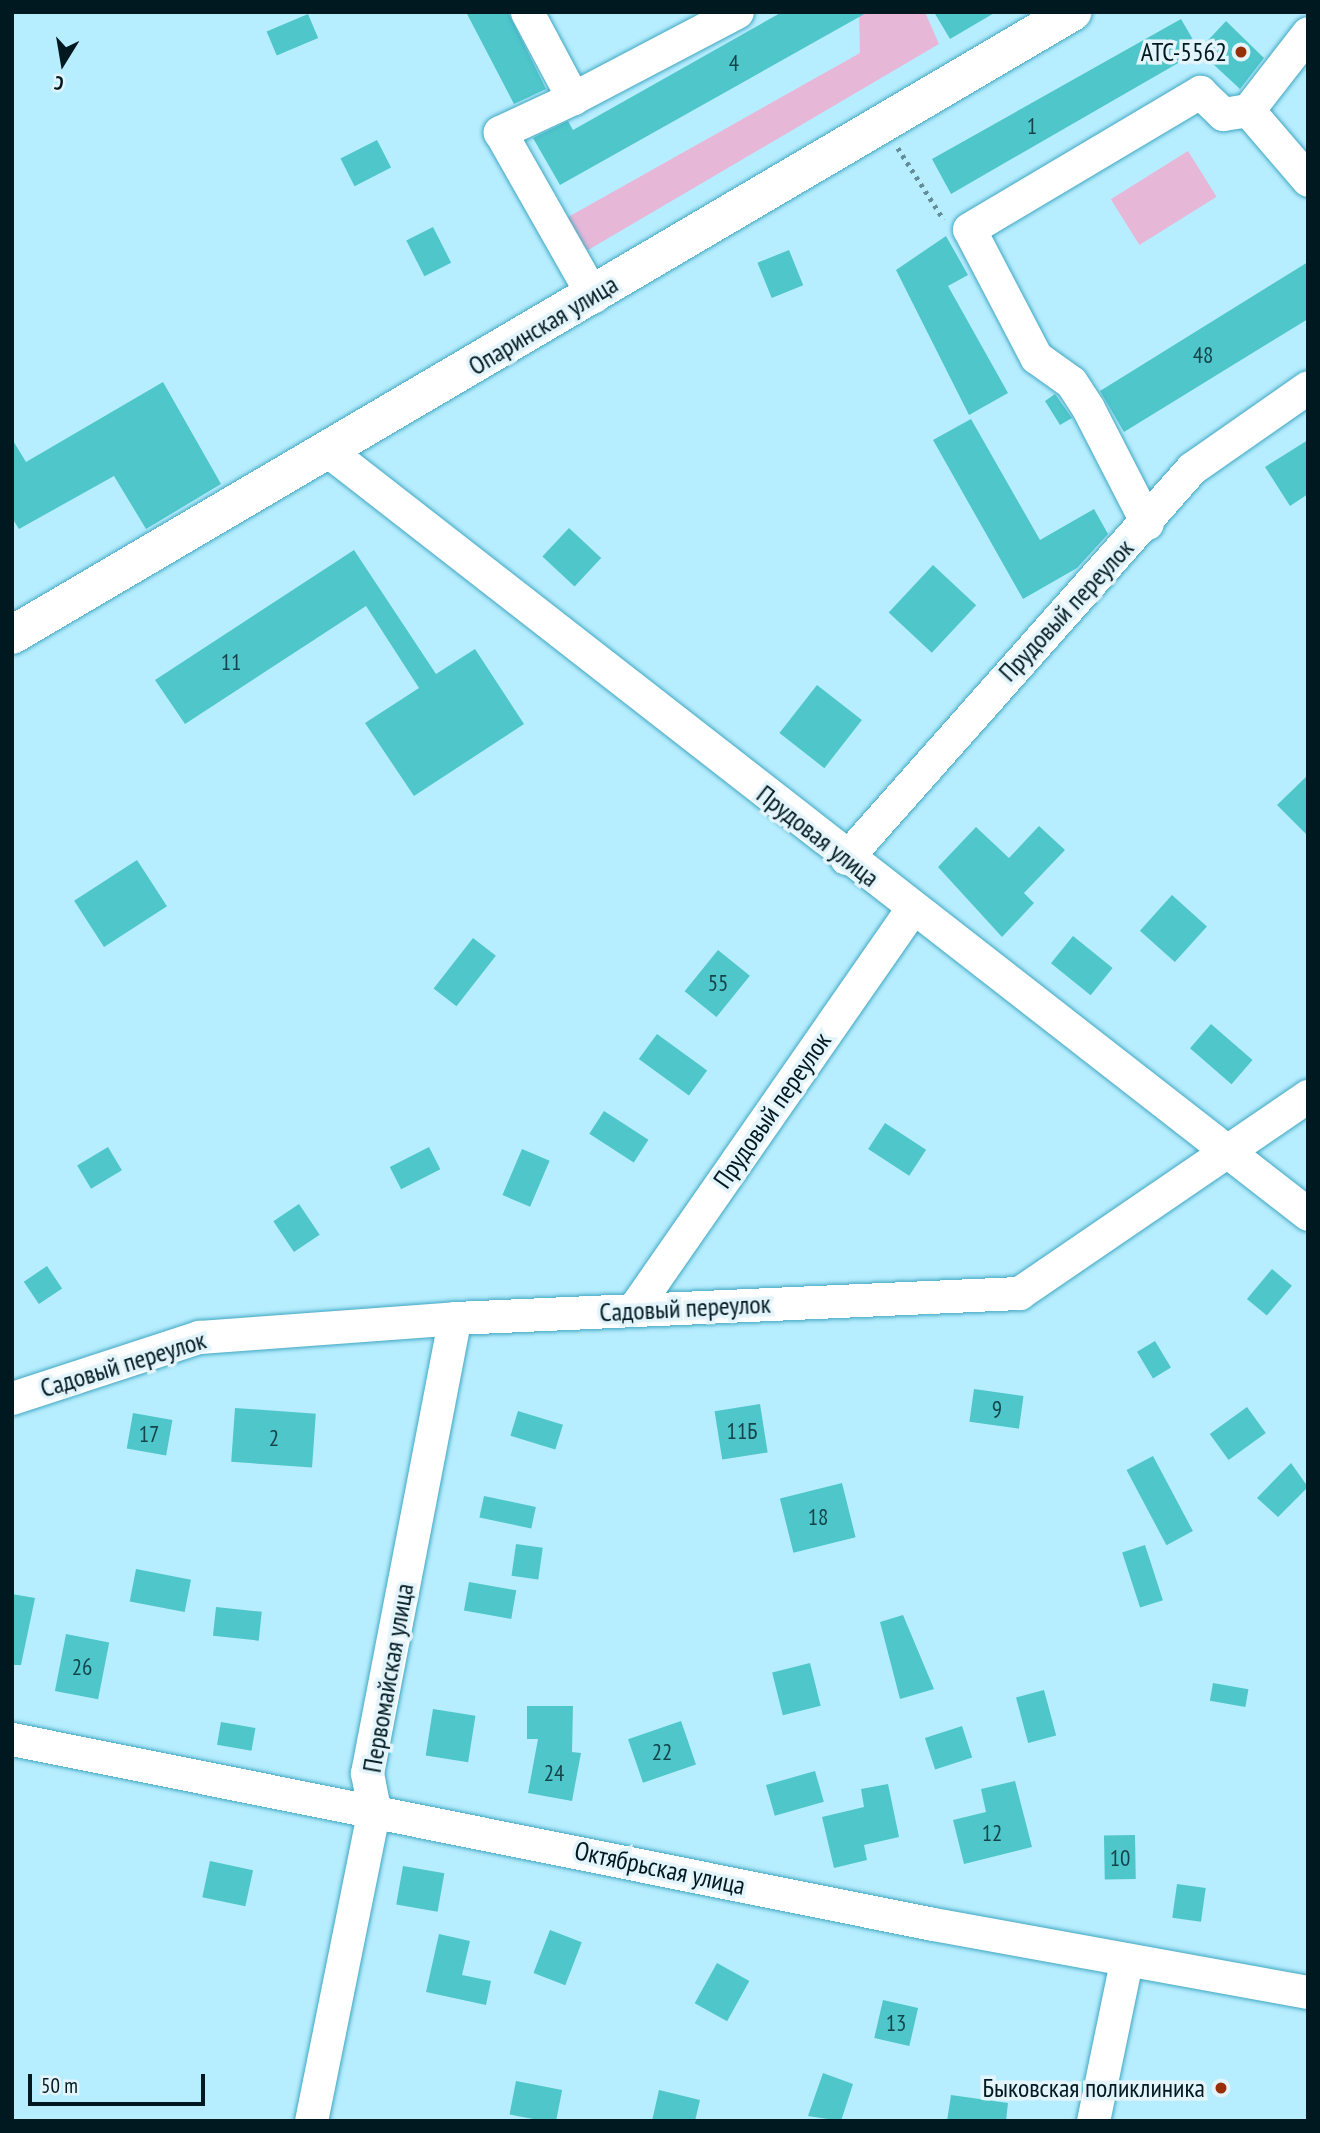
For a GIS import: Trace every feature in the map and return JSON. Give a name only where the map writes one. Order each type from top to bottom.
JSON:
[{"type":"main road","name":"Опаринская улица","points":[[12,635],[331,453],[883,124],[1060,15]]},
{"type":"street","points":[[527,12],[573,98]]},
{"type":"street","points":[[593,296],[500,132],[573,98],[737,12]]},
{"type":"street","points":[[1147,523],[1088,408],[1071,382],[1036,357],[969,229],[1200,92],[1223,114],[1248,110],[1308,33]]},
{"type":"street","points":[[1248,110],[1308,180]]},
{"type":"street","name":"Прудовый переулок","points":[[846,858],[1073,597],[1147,523],[1192,468],[1308,387]]},
{"type":"street","name":"Прудовая улица","points":[[331,453],[846,858],[1308,1214]]},
{"type":"street","name":"Прудовый переулок","points":[[633,1310],[912,909]]},
{"type":"street","name":"Садовый переулок","points":[[12,1398],[199,1337],[456,1318],[1019,1293],[1308,1096]]},
{"type":"street","name":"Первомайская улица","points":[[311,2121],[374,1809],[367,1773],[456,1318]]},
{"type":"street","name":"Октябрьская улица","points":[[12,1739],[1126,1961],[1308,1992]]},
{"type":"street","points":[[1093,2121],[1126,1961]]},
{"type":"path","points":[[883,124],[947,223]]},
{"type":"shaded area","points":[[859,12],[925,12],[939,44],[583,253],[561,221],[860,53]]},
{"type":"shaded area","points":[[1188,151],[1217,197],[1139,245],[1111,199]]},
{"type":"building","points":[[466,12],[508,12],[546,89],[514,104]]},
{"type":"building","points":[[782,12],[868,12],[560,185],[533,138],[568,121],[573,130]]},
{"type":"building","points":[[934,12],[996,12],[950,39]]},
{"type":"building","points":[[308,14],[318,38],[277,56],[267,32]]},
{"type":"building","points":[[1181,19],[1199,50],[1226,21],[1264,58],[1240,89],[1199,51],[951,194],[932,159]]},
{"type":"building","points":[[377,140],[391,168],[355,186],[340,159]]},
{"type":"building","points":[[433,227],[451,263],[424,276],[406,241]]},
{"type":"building","points":[[946,236],[968,275],[948,286],[1008,393],[969,415],[896,270]]},
{"type":"building","points":[[789,250],[803,285],[772,298],[757,263]]},
{"type":"building","points":[[1308,262],[1308,319],[1124,432],[1100,391]]},
{"type":"building","points":[[163,382],[221,484],[146,529],[114,476],[19,529],[12,518],[12,439],[26,462]]},
{"type":"building","points":[[1055,394],[1072,418],[1060,425],[1045,401]]},
{"type":"building","points":[[971,419],[1040,540],[1094,509],[1108,534],[1077,568],[1023,599],[933,440]]},
{"type":"building","points":[[1308,440],[1308,494],[1290,506],[1265,467]]},
{"type":"building","points":[[569,528],[601,558],[575,587],[542,557]]},
{"type":"building","points":[[354,550],[436,674],[475,649],[524,724],[414,796],[365,723],[419,688],[366,606],[185,724],[155,680]]},
{"type":"building","points":[[933,565],[976,605],[932,653],[889,613]]},
{"type":"building","points":[[817,685],[862,720],[824,768],[779,733]]},
{"type":"building","points":[[1308,775],[1308,836],[1277,805]]},
{"type":"building","points":[[1039,826],[1065,850],[1024,893],[1034,903],[1002,937],[938,867],[976,827],[1009,858]]},
{"type":"building","points":[[137,860],[167,906],[104,947],[74,901]]},
{"type":"building","points":[[1172,895],[1207,926],[1175,962],[1140,931]]},
{"type":"building","points":[[1073,936],[1113,968],[1091,995],[1051,963]]},
{"type":"building","points":[[473,938],[496,956],[456,1006],[434,988]]},
{"type":"building","points":[[718,950],[750,976],[717,1017],[685,991]]},
{"type":"building","points":[[1211,1024],[1253,1060],[1232,1084],[1190,1048]]},
{"type":"building","points":[[657,1034],[707,1070],[689,1096],[639,1059]]},
{"type":"building","points":[[604,1111],[648,1140],[634,1163],[589,1134]]},
{"type":"building","points":[[885,1123],[926,1150],[909,1176],[868,1149]]},
{"type":"building","points":[[108,1147],[122,1170],[91,1189],[77,1166]]},
{"type":"building","points":[[429,1147],[440,1169],[401,1189],[390,1167]]},
{"type":"building","points":[[522,1149],[550,1161],[530,1207],[502,1195]]},
{"type":"building","points":[[299,1204],[320,1235],[294,1252],[273,1221]]},
{"type":"building","points":[[47,1266],[62,1288],[39,1304],[24,1282]]},
{"type":"building","points":[[1272,1269],[1292,1286],[1267,1316],[1247,1299]]},
{"type":"building","points":[[1155,1341],[1171,1368],[1153,1378],[1137,1352]]},
{"type":"building","points":[[974,1389],[1024,1396],[1019,1429],[969,1422]]},
{"type":"building","points":[[760,1404],[768,1452],[722,1460],[715,1411]]},
{"type":"building","points":[[1247,1407],[1266,1433],[1229,1460],[1210,1434]]},
{"type":"building","points":[[235,1408],[316,1414],[312,1468],[231,1462]]},
{"type":"building","points":[[518,1411],[563,1425],[555,1450],[510,1436]]},
{"type":"building","points":[[133,1413],[172,1420],[166,1455],[127,1448]]},
{"type":"building","points":[[1153,1456],[1193,1531],[1166,1545],[1127,1470]]},
{"type":"building","points":[[1291,1463],[1308,1487],[1278,1517],[1257,1498]]},
{"type":"building","points":[[842,1483],[856,1537],[793,1553],[780,1498]]},
{"type":"building","points":[[484,1496],[536,1507],[531,1529],[479,1518]]},
{"type":"building","points":[[516,1544],[543,1548],[538,1579],[512,1576]]},
{"type":"building","points":[[1145,1545],[1163,1600],[1140,1608],[1122,1552]]},
{"type":"building","points":[[136,1569],[191,1580],[185,1612],[130,1601]]},
{"type":"building","points":[[469,1582],[516,1590],[511,1619],[464,1611]]},
{"type":"building","points":[[12,1594],[35,1598],[21,1665],[12,1665]]},
{"type":"building","points":[[216,1607],[262,1612],[259,1641],[213,1636]]},
{"type":"building","points":[[903,1615],[934,1689],[900,1699],[880,1622]]},
{"type":"building","points":[[66,1634],[109,1642],[98,1699],[55,1691]]},
{"type":"building","points":[[810,1663],[821,1706],[783,1715],[772,1672]]},
{"type":"building","points":[[1213,1683],[1248,1689],[1245,1707],[1210,1701]]},
{"type":"building","points":[[1044,1690],[1056,1735],[1028,1743],[1016,1698]]},
{"type":"building","points":[[527,1706],[573,1706],[572,1752],[581,1753],[572,1801],[528,1793],[538,1739],[527,1739]]},
{"type":"building","points":[[433,1709],[475,1716],[468,1762],[426,1755]]},
{"type":"building","points":[[681,1721],[696,1764],[643,1783],[628,1739]]},
{"type":"building","points":[[221,1722],[255,1728],[251,1751],[217,1745]]},
{"type":"building","points":[[962,1726],[972,1757],[935,1769],[925,1738]]},
{"type":"building","points":[[815,1771],[824,1802],[775,1816],[766,1785]]},
{"type":"building","points":[[1015,1781],[1032,1847],[964,1864],[953,1820],[986,1812],[981,1789]]},
{"type":"building","points":[[888,1784],[899,1837],[864,1845],[867,1860],[834,1868],[822,1817],[864,1807],[861,1789]]},
{"type":"building","points":[[1135,1835],[1136,1879],[1105,1880],[1104,1836]]},
{"type":"building","points":[[210,1861],[253,1870],[245,1906],[202,1897]]},
{"type":"building","points":[[403,1866],[444,1873],[438,1912],[396,1904]]},
{"type":"building","points":[[1177,1884],[1206,1888],[1201,1922],[1172,1918]]},
{"type":"building","points":[[550,1930],[582,1942],[565,1985],[534,1973]]},
{"type":"building","points":[[439,1934],[470,1941],[462,1975],[491,1981],[486,2005],[426,1992]]},
{"type":"building","points":[[717,1963],[749,1981],[727,2021],[695,2003]]},
{"type":"building","points":[[883,2000],[918,2008],[909,2046],[874,2038]]},
{"type":"building","points":[[823,2073],[853,2084],[841,2121],[808,2116]]},
{"type":"building","points":[[516,2081],[562,2090],[556,2121],[510,2114]]},
{"type":"building","points":[[659,2090],[700,2100],[695,2121],[652,2121]]},
{"type":"building","points":[[951,2095],[1008,2103],[1006,2121],[947,2121]]},
{"type":"place","name":"АТС-5562","points":[[1241,52]]},
{"type":"place","name":"Быковская поликлиника","points":[[1221,2088]]}]
